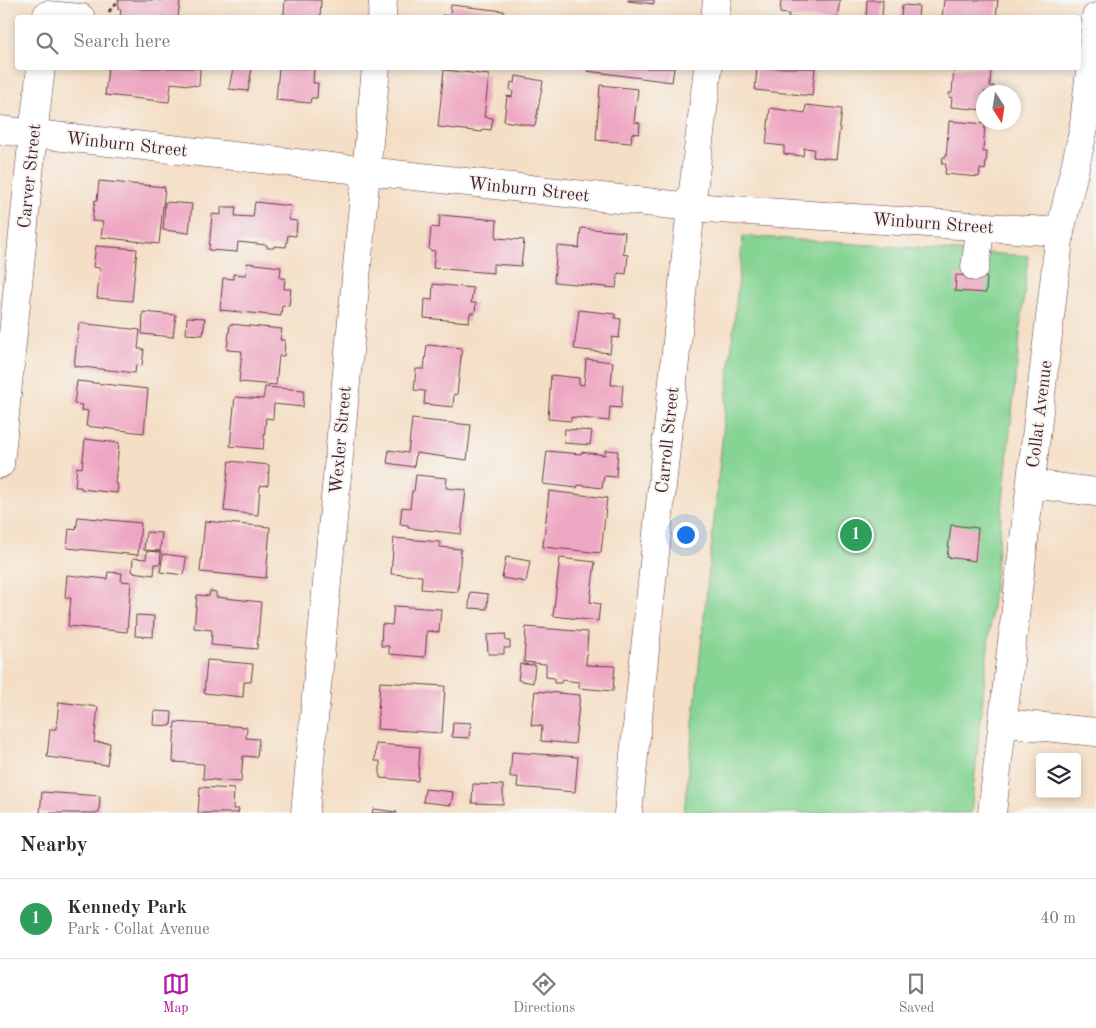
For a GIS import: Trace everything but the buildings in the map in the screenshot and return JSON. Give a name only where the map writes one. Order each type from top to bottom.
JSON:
[{"type":"street","points":[[382,15],[383,0]]},
{"type":"street","points":[[715,15],[717,0]]},
{"type":"street","points":[[47,11],[66,15]]},
{"type":"street","name":"Collat Avenue","points":[[992,813],[1060,232],[1089,133],[1096,17]]},
{"type":"street","name":"Carver Street","points":[[0,464],[41,70]]},
{"type":"street","name":"Wexler Street","points":[[304,813],[376,70]]},
{"type":"street","name":"Carroll Street","points":[[628,813],[691,207],[708,70]]},
{"type":"street","name":"Winburn Street","points":[[0,130],[691,207],[1060,232]]},
{"type":"street","points":[[975,267],[982,226]]},
{"type":"street","points":[[1031,484],[1096,492]]},
{"type":"street","points":[[1003,723],[1096,732]]},
{"type":"path","points":[[108,15],[118,0]]},
{"type":"green space","points":[[743,236],[1028,256],[971,813],[684,813]]},
{"type":"place","name":"Kennedy Park","points":[[856,535]]}]
